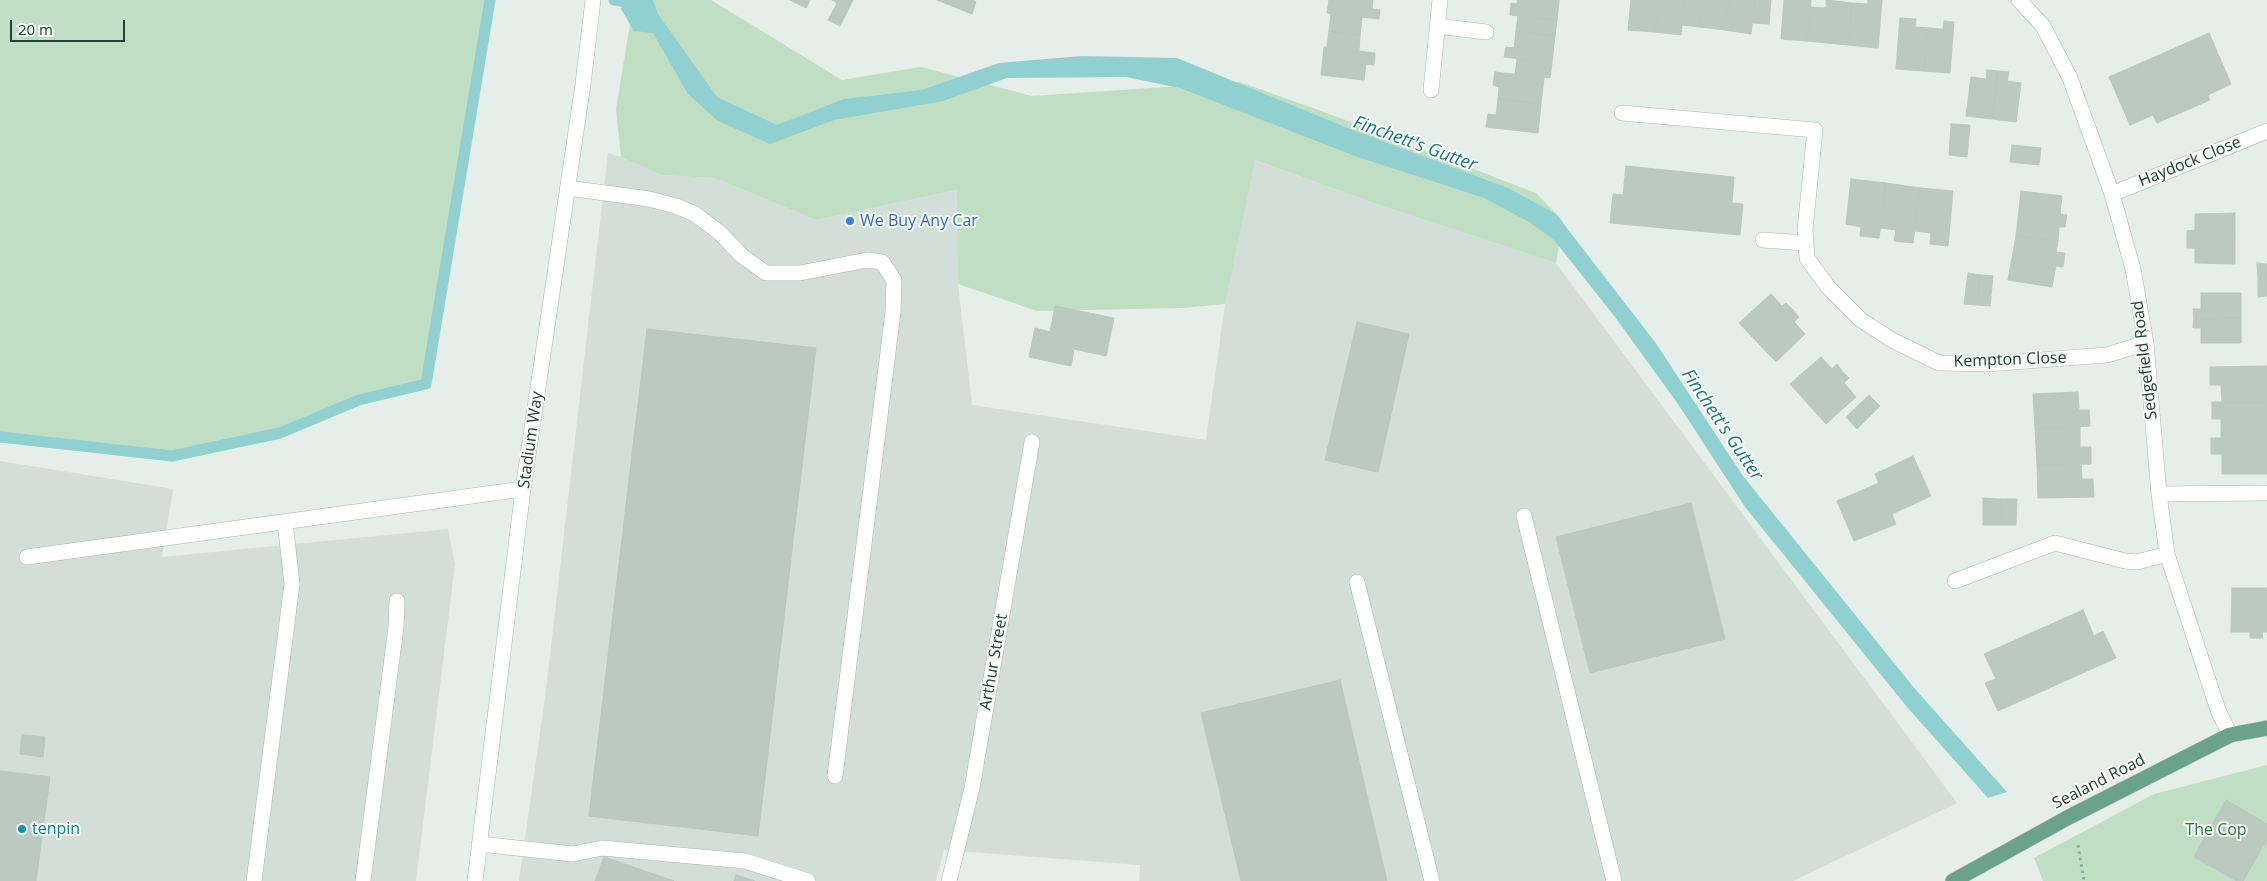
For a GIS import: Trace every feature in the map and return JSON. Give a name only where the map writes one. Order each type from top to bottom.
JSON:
[{"type":"main road","name":"Sealand Road","points":[[1953,881],[2073,815],[2230,735],[2267,728]]},
{"type":"street","name":"Stadium Way","points":[[475,881],[523,489],[594,0]]},
{"type":"street","points":[[1431,90],[1440,0]]},
{"type":"street","name":"Sedgefield Road","points":[[2020,0],[2043,26],[2070,78],[2112,194],[2133,269],[2146,343],[2166,554],[2218,710],[2230,735]]},
{"type":"street","points":[[1437,26],[1486,32]]},
{"type":"street","name":"Kempton Close","points":[[1622,113],[1815,130],[1805,230],[1807,258],[1828,287],[1861,320],[1892,340],[1939,362],[1987,364],[2107,355],[2146,343]]},
{"type":"street","name":"Haydock Close","points":[[2112,194],[2267,130]]},
{"type":"street","points":[[568,188],[650,199],[676,206],[695,214],[720,233],[742,256],[766,273],[800,273],[867,260],[882,262],[894,280],[892,312],[835,776]]},
{"type":"street","points":[[1763,240],[1806,243]]},
{"type":"street","name":"Arthur Street","points":[[949,881],[972,788],[1032,442]]},
{"type":"street","points":[[27,557],[523,489]]},
{"type":"street","points":[[2159,494],[2267,493]]},
{"type":"street","points":[[1524,516],[1614,881]]},
{"type":"street","points":[[254,881],[292,584],[285,522]]},
{"type":"street","points":[[1955,581],[2055,543],[2125,561],[2137,562],[2166,554]]},
{"type":"street","points":[[1357,582],[1432,881]]},
{"type":"street","points":[[363,881],[396,627],[397,601]]},
{"type":"street","points":[[479,844],[574,854],[602,848],[744,861],[808,881]]},
{"type":"path","points":[[2073,815],[2084,881]]},
{"type":"shaded area","points":[[608,153],[661,175],[715,178],[816,220],[958,190],[958,284],[972,405],[1206,440],[1225,304],[1254,160],[1371,202],[1556,263],[1957,803],[1793,881],[1139,881],[1140,865],[944,850],[936,881],[519,881],[546,690]]},
{"type":"shaded area","points":[[0,461],[173,489],[162,557],[448,529],[455,564],[416,881],[0,881]]},
{"type":"green space","points":[[0,0],[490,0],[426,384],[359,400],[280,433],[172,456],[0,437]]},
{"type":"green space","points":[[634,0],[711,0],[842,80],[921,67],[1032,96],[1240,82],[1335,116],[1536,193],[1563,221],[1556,263],[1371,202],[1255,160],[1225,304],[1182,308],[1037,311],[958,284],[957,190],[816,220],[715,178],[661,175],[621,157],[616,109]]},
{"type":"green space","name":"The Cop","points":[[2267,765],[2267,881],[2043,881],[2034,858],[2154,794]]},
{"type":"water","points":[[624,0],[653,0],[658,14],[717,97],[777,125],[844,99],[922,90],[999,63],[1082,56],[1177,58],[1350,129],[1508,188],[1556,214],[1655,342],[1743,476],[1915,689],[2007,792],[1988,798],[1907,707],[1745,507],[1678,404],[1615,317],[1554,240],[1529,222],[1484,198],[1355,156],[1180,88],[1126,77],[1007,78],[943,101],[834,120],[770,144],[718,121],[688,94],[653,33],[634,31],[621,9]]},
{"type":"building","points":[[790,0],[810,0],[806,8]]},
{"type":"building","points":[[832,0],[853,0],[840,26],[828,20],[837,3]]},
{"type":"building","points":[[937,0],[973,0],[976,2],[972,14]]},
{"type":"building","points":[[1329,0],[1373,0],[1372,9],[1380,10],[1379,19],[1327,13]]},
{"type":"building","points":[[1518,0],[1559,0],[1557,20],[1510,15],[1511,3],[1517,4]]},
{"type":"building","points":[[1631,0],[1659,0],[1655,32],[1628,30]]},
{"type":"building","points":[[1659,0],[1685,0],[1681,35],[1655,32]]},
{"type":"building","points":[[1685,0],[1703,0],[1700,27],[1683,25]]},
{"type":"building","points":[[1703,0],[1729,0],[1725,30],[1700,27]]},
{"type":"building","points":[[1729,0],[1755,0],[1751,34],[1725,30]]},
{"type":"building","points":[[1755,0],[1771,0],[1769,24],[1753,23]]},
{"type":"building","points":[[1784,0],[1811,0],[1807,41],[1781,39]]},
{"type":"building","points":[[1826,0],[1852,3],[1848,45],[1807,41],[1810,7],[1826,8]]},
{"type":"building","points":[[1868,0],[1882,0],[1878,48],[1848,45],[1852,3],[1868,4]]},
{"type":"building","points":[[1331,14],[1362,17],[1360,35],[1329,31]]},
{"type":"building","points":[[1518,16],[1557,20],[1555,36],[1516,31]]},
{"type":"building","points":[[1900,18],[1916,19],[1915,27],[1928,28],[1924,71],[1896,69]]},
{"type":"building","points":[[1944,21],[1954,22],[1950,73],[1924,71],[1928,28],[1943,29]]},
{"type":"building","points":[[1329,31],[1360,35],[1359,51],[1327,47]]},
{"type":"building","points":[[1516,31],[1555,36],[1552,63],[1504,57],[1506,47],[1514,48]]},
{"type":"building","points":[[2209,33],[2231,84],[2208,95],[2210,100],[2157,123],[2153,115],[2130,125],[2109,77]]},
{"type":"building","points":[[1324,47],[1375,53],[1374,65],[1366,64],[1364,80],[1321,75]]},
{"type":"building","points":[[1517,59],[1552,63],[1550,78],[1515,74]]},
{"type":"building","points":[[1987,70],[1998,71],[1992,119],[1966,116],[1971,77],[1986,79]]},
{"type":"building","points":[[1998,71],[2009,72],[2007,81],[2021,83],[2016,122],[1992,119]]},
{"type":"building","points":[[1495,72],[1544,78],[1541,104],[1498,99],[1499,87],[1493,85]]},
{"type":"building","points":[[1498,99],[1541,104],[1538,133],[1486,127],[1488,114],[1496,115]]},
{"type":"building","points":[[1951,124],[1970,125],[1967,157],[1949,155]]},
{"type":"building","points":[[2012,145],[2041,148],[2039,165],[2010,162]]},
{"type":"building","points":[[1626,166],[1734,177],[1732,203],[1743,204],[1740,235],[1610,223],[1613,194],[1623,195]]},
{"type":"building","points":[[1851,179],[1886,183],[1879,238],[1860,236],[1861,227],[1846,224]]},
{"type":"building","points":[[1886,183],[1920,188],[1913,243],[1894,241],[1896,230],[1880,228]]},
{"type":"building","points":[[1920,188],[1953,191],[1948,246],[1930,244],[1931,233],[1915,231]]},
{"type":"building","points":[[2021,191],[2062,196],[2060,214],[2067,215],[2065,227],[2059,227],[2058,241],[2016,236]]},
{"type":"building","points":[[2235,213],[2235,238],[2187,238],[2187,231],[2195,230],[2195,214]]},
{"type":"building","points":[[2016,236],[2058,241],[2056,252],[2065,253],[2063,267],[2056,266],[2052,287],[2008,280]]},
{"type":"building","points":[[2187,238],[2235,238],[2235,264],[2195,263],[2195,248],[2187,248]]},
{"type":"building","points":[[2257,263],[2267,264],[2267,279],[2258,280]]},
{"type":"building","points":[[1968,273],[1980,275],[1977,305],[1964,304]]},
{"type":"building","points":[[1980,275],[1993,276],[1990,306],[1977,305]]},
{"type":"building","points":[[2267,279],[2267,296],[2258,297],[2258,280]]},
{"type":"building","points":[[2201,293],[2241,293],[2241,318],[2194,319],[2193,309],[2201,309]]},
{"type":"building","points":[[1771,294],[1782,306],[1786,303],[1793,310],[1758,343],[1739,323]]},
{"type":"building","points":[[1055,306],[1114,318],[1106,356],[1074,349],[1071,366],[1029,357],[1035,328],[1050,332]]},
{"type":"building","points":[[1793,310],[1799,317],[1794,322],[1805,334],[1776,362],[1758,343]]},
{"type":"building","points":[[2241,318],[2241,343],[2201,343],[2201,328],[2193,328],[2194,319]]},
{"type":"building","points":[[1357,322],[1409,334],[1378,472],[1325,460]]},
{"type":"building","points":[[647,329],[816,348],[758,836],[589,816]]},
{"type":"building","points":[[1821,357],[1832,369],[1837,364],[1843,372],[1808,404],[1790,384]]},
{"type":"building","points":[[2267,366],[2267,402],[2222,402],[2221,385],[2210,385],[2210,367]]},
{"type":"building","points":[[1843,372],[1849,378],[1844,383],[1856,397],[1826,424],[1808,404]]},
{"type":"building","points":[[2078,392],[2079,410],[2089,410],[2090,426],[2035,429],[2033,394]]},
{"type":"building","points":[[1869,395],[1880,406],[1857,429],[1846,417]]},
{"type":"building","points":[[2212,402],[2267,402],[2267,438],[2221,438],[2221,419],[2212,419]]},
{"type":"building","points":[[2080,427],[2080,447],[2091,447],[2091,464],[2037,465],[2035,429]]},
{"type":"building","points":[[2211,438],[2267,438],[2267,474],[2222,474],[2222,454],[2211,454]]},
{"type":"building","points":[[1913,456],[1931,496],[1892,514],[1875,474]]},
{"type":"building","points":[[2081,464],[2082,479],[2093,479],[2094,497],[2038,498],[2037,465]]},
{"type":"building","points":[[1879,483],[1896,524],[1854,541],[1837,501]]},
{"type":"building","points":[[1983,498],[2000,499],[2000,525],[1983,525]]},
{"type":"building","points":[[2000,499],[2017,499],[2016,525],[2000,525]]},
{"type":"building","points":[[1691,503],[1725,639],[1590,673],[1556,537]]},
{"type":"building","points":[[2232,588],[2267,588],[2267,632],[2262,632],[2263,638],[2250,638],[2250,632],[2231,632]]},
{"type":"building","points":[[2083,610],[2094,636],[2103,631],[2116,658],[1998,711],[1985,683],[1996,679],[1984,654]]},
{"type":"building","points":[[1340,680],[1387,881],[1241,881],[1201,713]]},
{"type":"building","points":[[22,735],[45,737],[43,757],[20,754]]},
{"type":"building","name":"tenpin","points":[[0,771],[50,777],[36,881],[0,881]]},
{"type":"building","points":[[2226,800],[2267,824],[2267,839],[2243,881],[2237,881],[2194,857]]},
{"type":"building","points":[[604,857],[674,881],[595,881]]},
{"type":"building","points":[[736,875],[755,881],[734,881]]},
{"type":"waterway","points":[[0,437],[172,456],[280,433],[359,400],[426,384],[490,0]]},
{"type":"waterway","name":"Finchett's Gutter","points":[[614,0],[627,2],[635,9]]},
{"type":"place","name":"We Buy Any Car","points":[[850,221]]},
{"type":"place","name":"tenpin","points":[[22,829]]}]
